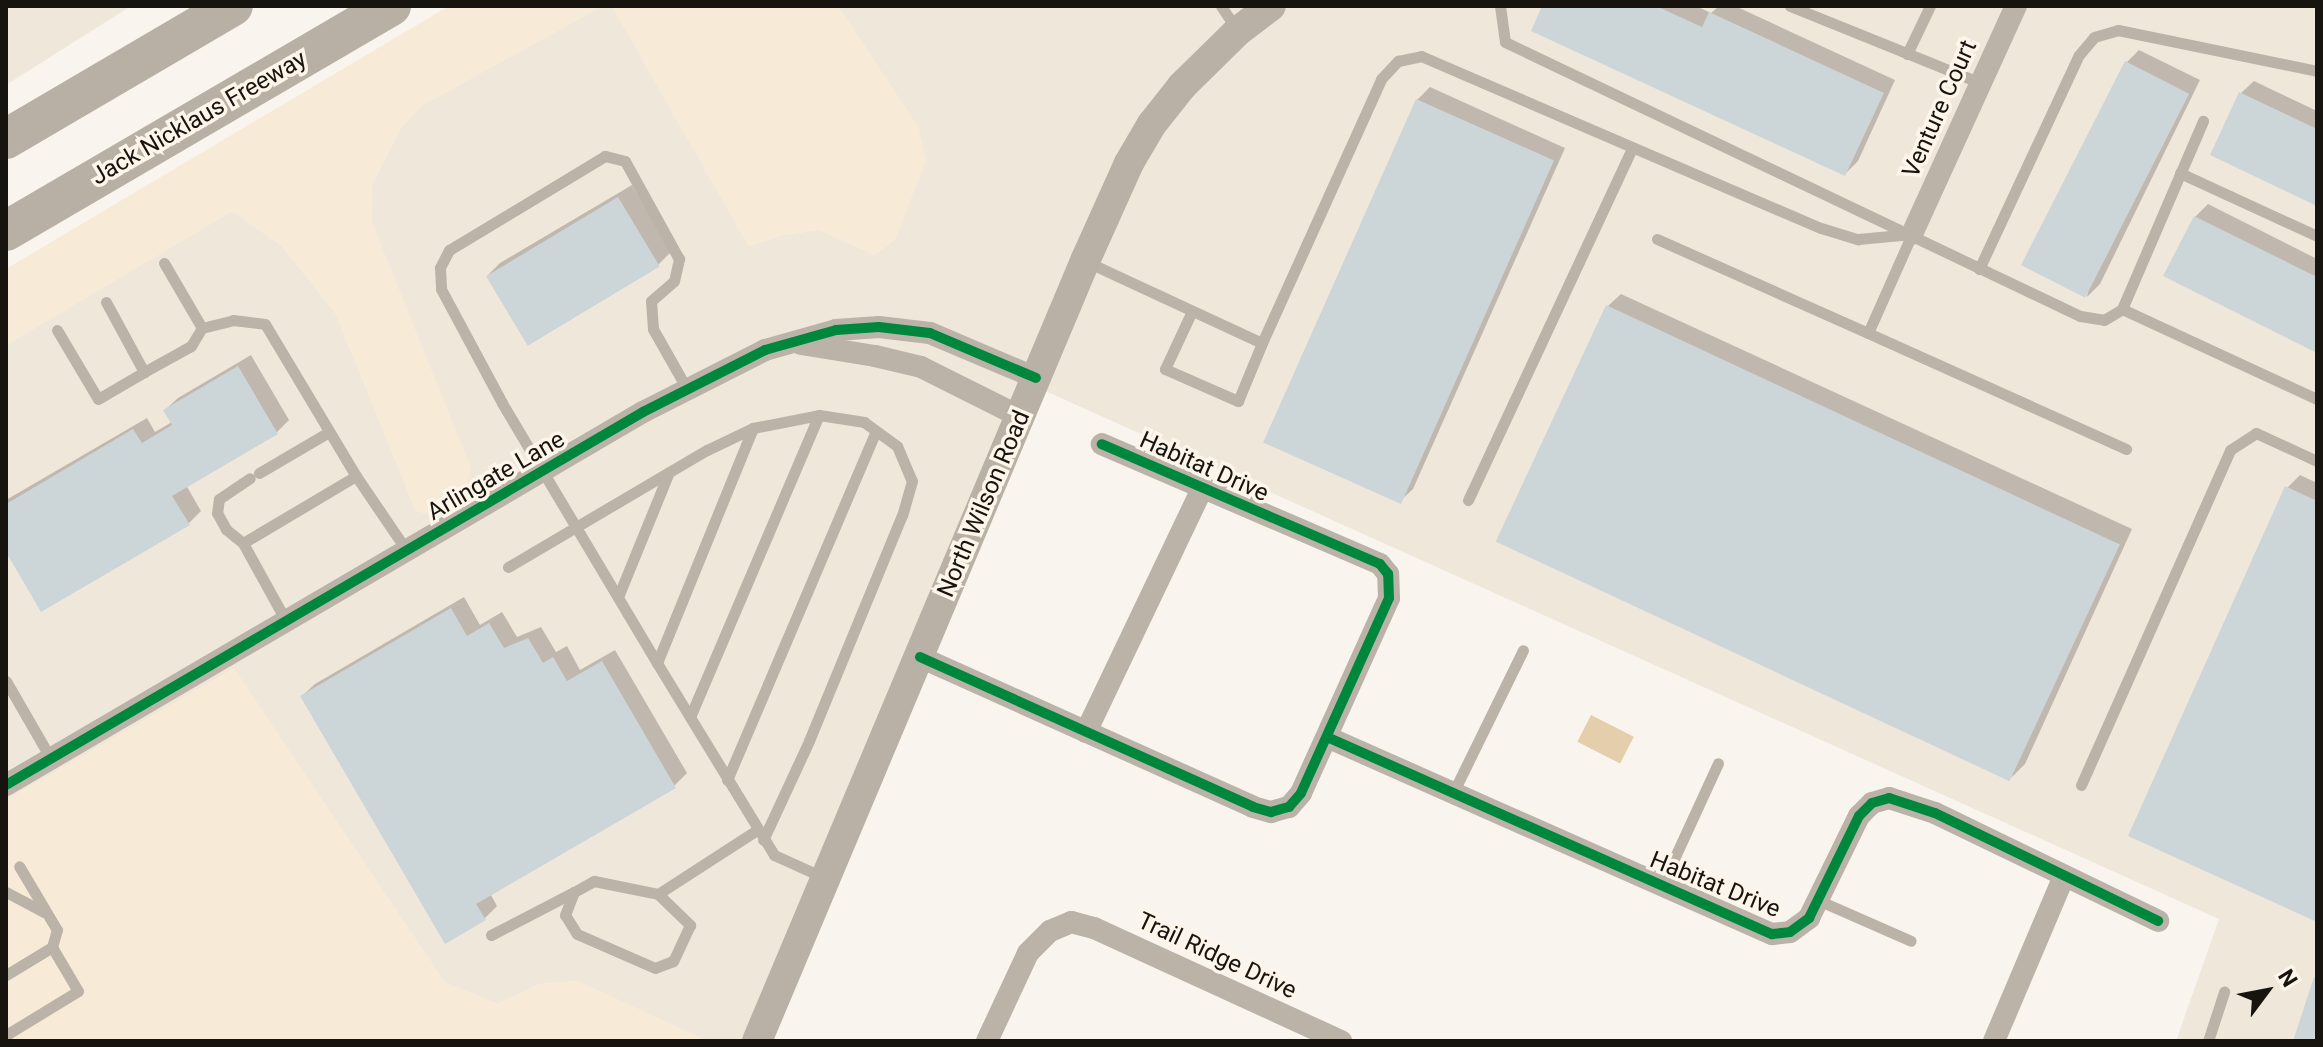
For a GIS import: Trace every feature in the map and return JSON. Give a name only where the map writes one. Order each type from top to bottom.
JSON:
[{"type":"highway","points":[[6,139],[233,6]]},
{"type":"highway","name":"Jack Nicklaus Freeway","points":[[6,231],[391,6]]},
{"type":"main road","name":"North Wilson Road","points":[[757,1041],[1129,163],[1152,124],[1182,86],[1238,31],[1271,6]]},
{"type":"street","name":"Venture Court","points":[[1912,234],[2016,6]]},
{"type":"street","name":"Arlingate Lane","points":[[6,785],[687,389],[765,350],[836,330],[879,327],[930,333],[1036,378]]},
{"type":"street","name":"Arlingate Lane","points":[[792,342],[921,367],[1021,417]]},
{"type":"street","name":"Habitat Drive","points":[[920,657],[1271,812],[1289,807],[1301,793],[1389,598],[1388,574],[1380,564],[1102,444]]},
{"type":"street","name":"Habitat Drive","points":[[1086,732],[1202,489]]},
{"type":"street","name":"Habitat Drive","points":[[1327,737],[1772,934],[1782,934],[1801,926],[1820,901],[1859,816],[1880,799],[1911,803],[2158,921]]},
{"type":"street","points":[[1994,1041],[2064,876]]},
{"type":"street","name":"Trail Ridge Drive","points":[[987,1041],[1028,953],[1050,931],[1071,922],[1094,928],[1341,1041]]},
{"type":"lane","points":[[1221,6],[1238,31]]},
{"type":"lane","points":[[1500,6],[1505,42],[2080,316],[2104,320],[2122,309],[2203,121]]},
{"type":"lane","points":[[1790,6],[1981,83]]},
{"type":"lane","points":[[1907,54],[1930,6]]},
{"type":"lane","points":[[1979,269],[2079,55],[2094,37],[2118,30],[2317,71]]},
{"type":"lane","points":[[1192,311],[1165,369],[1238,401],[1381,79],[1398,61],[1421,56],[1821,228],[1858,239],[1912,234]]},
{"type":"lane","points":[[1468,500],[1632,149]]},
{"type":"lane","points":[[687,389],[653,329],[651,301],[674,281],[679,259],[625,161],[605,156],[449,250],[440,268],[441,289],[502,403],[760,835],[774,855],[826,878]]},
{"type":"lane","points":[[2180,173],[2317,236]]},
{"type":"lane","points":[[1868,333],[1912,234]]},
{"type":"lane","points":[[1657,239],[2126,449]]},
{"type":"lane","points":[[1085,261],[1262,343]]},
{"type":"lane","points":[[164,263],[202,328]]},
{"type":"lane","points":[[106,302],[144,372]]},
{"type":"lane","points":[[2122,309],[2317,399]]},
{"type":"lane","points":[[57,330],[98,399],[191,346],[202,328],[233,320],[265,324],[356,476],[407,551]]},
{"type":"lane","points":[[690,717],[819,415]]},
{"type":"lane","points":[[508,567],[670,472],[753,428],[819,415],[864,422],[897,446],[912,481],[902,515],[809,741],[760,835],[658,894]]},
{"type":"lane","points":[[657,663],[753,428]]},
{"type":"lane","points":[[727,780],[876,431]]},
{"type":"lane","points":[[286,621],[243,543],[226,529],[217,513],[219,499],[329,432]]},
{"type":"lane","points":[[2081,785],[2230,450],[2256,433],[2317,461]]},
{"type":"lane","points":[[618,597],[670,472]]},
{"type":"lane","points":[[243,543],[356,476]]},
{"type":"lane","points":[[1453,793],[1523,650]]},
{"type":"lane","points":[[6,681],[51,759]]},
{"type":"lane","points":[[1662,885],[1718,763]]},
{"type":"lane","points":[[6,975],[52,947],[57,930],[19,866]]},
{"type":"lane","points":[[491,935],[594,881],[658,894],[690,925],[673,961],[655,968],[577,934],[565,915],[574,892]]},
{"type":"lane","points":[[6,892],[47,913]]},
{"type":"lane","points":[[1820,901],[1911,941]]},
{"type":"lane","points":[[6,1035],[78,991],[52,947]]},
{"type":"lane","points":[[2208,1041],[2224,992]]},
{"type":"shaded area","points":[[6,6],[131,6],[6,85]]},
{"type":"shaded area","points":[[449,6],[602,6],[421,106],[401,128],[372,184],[371,220],[471,468],[467,486],[425,513],[416,511],[336,314],[282,246],[232,211],[6,345],[6,269]]},
{"type":"shaded area","points":[[602,6],[612,6],[749,246],[783,235],[819,230],[875,255],[919,129],[838,6],[2317,6],[2317,1041],[2176,1041],[2219,919],[1032,385],[761,1041],[707,1041],[577,981],[540,984],[498,1004],[445,983],[234,669],[6,800],[6,345],[232,211],[282,246],[336,314],[416,511],[425,513],[467,486],[371,220],[372,184],[401,128],[421,106]]},
{"type":"shaded area","points":[[612,6],[838,6],[919,129],[926,160],[895,240],[875,255],[819,230],[783,235],[749,246]]},
{"type":"shaded area","points":[[234,668],[445,983],[498,1004],[540,984],[577,981],[707,1041],[6,1041],[6,800]]},
{"type":"shaded area","points":[[1591,715],[1634,737],[1620,764],[1577,742]]},
{"type":"building","points":[[1542,6],[1656,6],[1702,27],[1709,12],[1884,93],[1845,176],[1531,31]]},
{"type":"building","points":[[2125,61],[2189,94],[2085,298],[2021,265]]},
{"type":"building","points":[[2239,92],[2317,129],[2317,206],[2210,155]]},
{"type":"building","points":[[1416,99],[1554,160],[1401,504],[1263,442]]},
{"type":"building","points":[[618,197],[660,266],[528,346],[486,276]]},
{"type":"building","points":[[2194,216],[2317,277],[2317,353],[2163,276]]},
{"type":"building","points":[[1606,305],[2120,545],[2010,781],[1496,542]]},
{"type":"building","points":[[238,366],[278,434],[172,496],[190,525],[41,612],[6,552],[6,504],[133,429],[142,443],[172,425],[163,410]]},
{"type":"building","points":[[2285,486],[2317,501],[2317,922],[2128,836]]},
{"type":"building","points":[[451,608],[467,636],[489,623],[504,648],[528,638],[543,663],[553,657],[567,681],[602,661],[676,788],[476,904],[486,920],[445,944],[300,696]]},
{"type":"building","points":[[2314,977],[2317,978],[2317,1041],[2293,1041]]},
{"type":"cycle path","points":[[6,785],[643,412],[765,350],[836,330],[879,327],[930,333],[1036,378]]},
{"type":"cycle path","points":[[920,657],[1253,807],[1271,812],[1289,807],[1301,793],[1389,598],[1388,574],[1380,564],[1102,444]]},
{"type":"cycle path","points":[[1327,737],[1772,934],[1790,932],[1809,918],[1859,816],[1872,803],[1889,798],[1935,813],[2158,921]]}]
